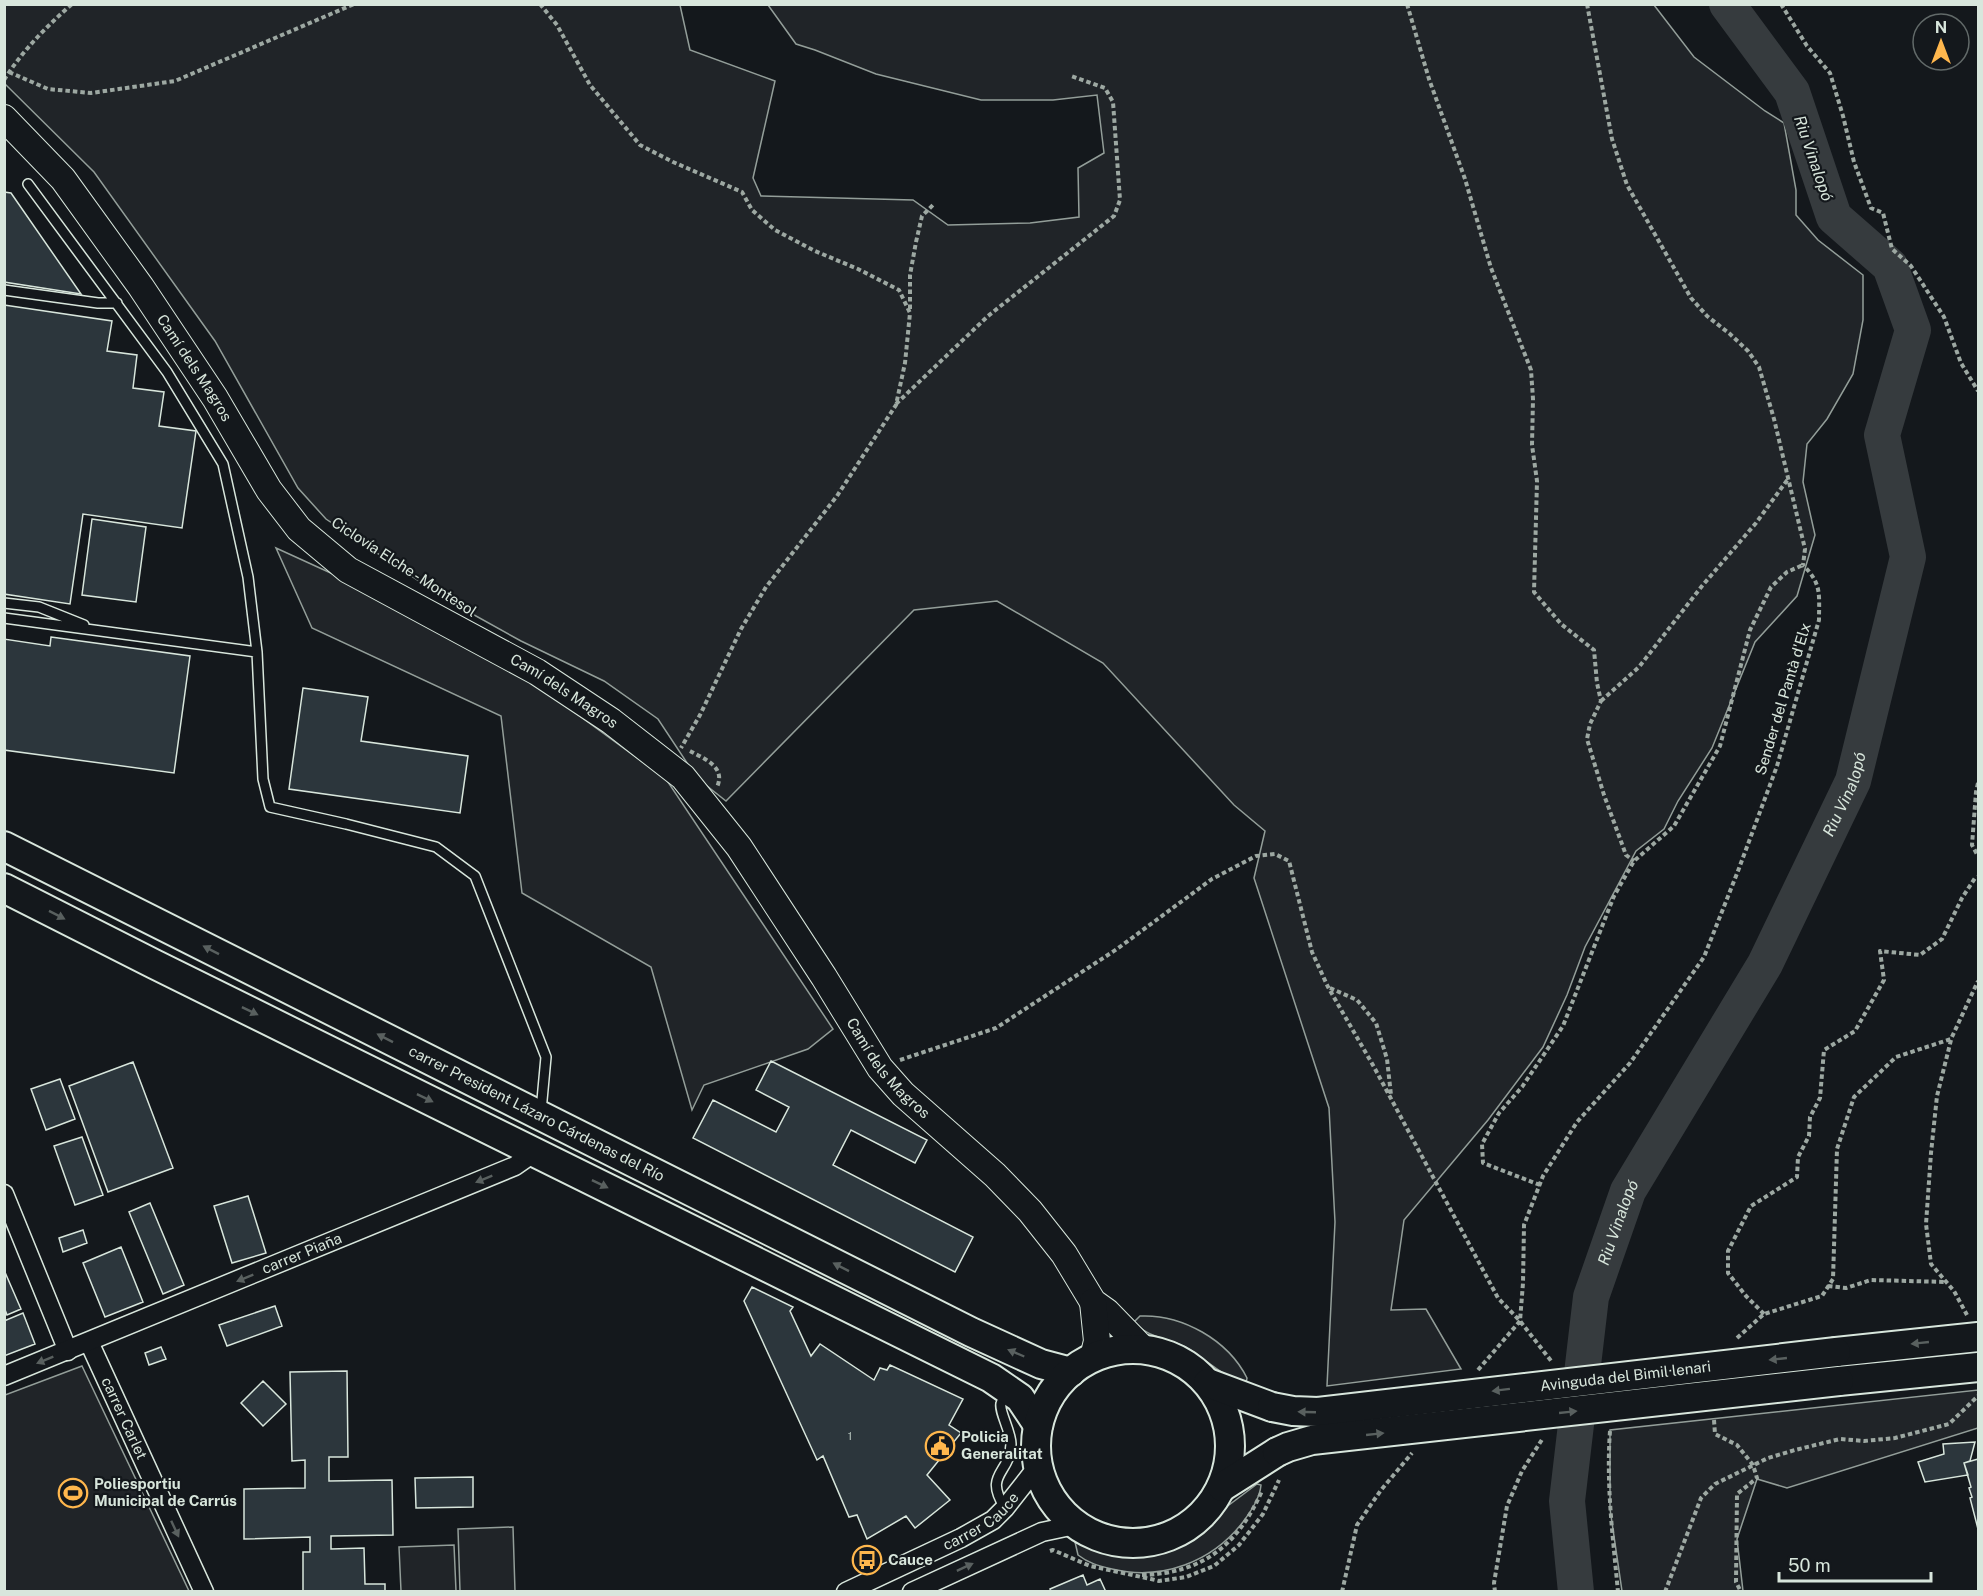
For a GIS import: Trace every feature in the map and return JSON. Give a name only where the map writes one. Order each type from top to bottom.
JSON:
[{"type":"main road","name":"carrer President Lázaro Cárdenas del Río","points":[[4,846],[988,1341],[1041,1365],[1082,1365]]},
{"type":"main road","points":[[4,888],[992,1378],[1020,1398],[1038,1425]]},
{"type":"main road","name":"Avinguda del Bimil·lenari","points":[[1208,1383],[1272,1407],[1318,1412],[1836,1352],[1974,1329]]},
{"type":"main road","points":[[1127,1349],[1144,1350],[1179,1361],[1208,1383],[1224,1410],[1231,1441],[1228,1472],[1210,1506],[1194,1522],[1175,1535],[1153,1542],[1131,1544],[1108,1541],[1087,1532],[1055,1505],[1038,1466],[1036,1451],[1038,1425],[1050,1395],[1059,1383],[1082,1365],[1110,1352],[1127,1349]]},
{"type":"main road","name":"Avinguda del Bimil·lenari","points":[[1222,1487],[1279,1462],[1288,1446],[1312,1440],[1978,1367]]},
{"type":"street","name":"Camí dels Magros","points":[[4,118],[63,179],[141,286],[215,398],[269,490],[299,529],[348,570],[537,672],[611,721],[675,752],[683,777],[739,847],[880,1068],[903,1094],[995,1175],[1030,1211],[1064,1254],[1093,1302],[1107,1312],[1144,1350]]},
{"type":"street","name":"carrer Piaña","points":[[4,1376],[515,1166],[535,1152]]},
{"type":"street","points":[[4,1194],[68,1351]]},
{"type":"street","name":"Camí dels Magros","points":[[1082,1365],[1097,1341],[1093,1302]]},
{"type":"street","name":"carrer Carlet","points":[[89,1342],[204,1592]]},
{"type":"street","name":"carrer Cauce","points":[[846,1592],[961,1538],[993,1520],[1038,1466]]},
{"type":"street","name":"carrer Cauce","points":[[912,1592],[1042,1532],[1075,1524]]},
{"type":"lane","points":[[28,184],[167,372],[223,464],[248,577],[257,652],[263,779],[270,807],[436,847],[475,876],[546,1056],[540,1117]]},
{"type":"lane","points":[[4,290],[98,303],[117,303]]},
{"type":"lane","points":[[4,603],[39,607],[100,631]]},
{"type":"lane","points":[[4,618],[257,652]]},
{"type":"lane","points":[[1005,1508],[995,1487],[1011,1446],[1010,1435],[1000,1411],[1000,1404],[1009,1389]]},
{"type":"path","points":[[4,80],[15,62],[41,31],[72,4]]},
{"type":"path","points":[[9,72],[48,89],[91,93],[175,81],[354,4]]},
{"type":"path","points":[[540,4],[556,25],[590,86],[640,145],[742,192],[752,210],[775,230],[900,290],[910,313]]},
{"type":"path","points":[[1407,4],[1429,79],[1465,179],[1491,268],[1531,370],[1532,445],[1537,481],[1534,592],[1561,624],[1594,650],[1601,701]]},
{"type":"path","name":"Sender del Pantà d'Elx","points":[[1520,1321],[1524,1225],[1543,1176],[1577,1122],[1630,1063],[1704,957],[1777,766],[1819,620],[1816,578],[1803,565],[1805,549],[1774,419],[1759,367],[1748,351],[1707,316],[1691,298],[1628,185],[1612,139],[1587,4]]},
{"type":"path","points":[[1781,4],[1807,46],[1830,73],[1854,162],[1871,208],[1883,213],[1892,249],[1911,266],[1944,317],[1961,363],[1978,391]]},
{"type":"path","points":[[706,806],[720,780],[720,772],[715,766],[675,752],[700,715],[741,629],[766,587],[837,496],[896,405],[988,316],[1114,216],[1120,201],[1113,102],[1105,88],[1071,76]]},
{"type":"path","points":[[896,405],[905,363],[910,313],[910,275],[916,242],[922,216],[933,205]]},
{"type":"path","points":[[1634,861],[1626,855],[1604,795],[1587,740],[1590,724],[1601,701],[1639,668],[1702,586],[1756,523],[1788,479]]},
{"type":"path","points":[[1540,1185],[1483,1163],[1482,1144],[1499,1113],[1522,1088],[1563,1026],[1614,896],[1634,861],[1674,826],[1720,746],[1750,630],[1771,587],[1787,572],[1803,565]]},
{"type":"path","points":[[1978,783],[1972,845],[1978,856]]},
{"type":"path","points":[[880,1068],[908,1056],[996,1028],[1117,949],[1212,879],[1256,856],[1275,854],[1289,861],[1312,952],[1328,987],[1498,1298],[1520,1321],[1555,1366]]},
{"type":"path","points":[[1764,1314],[1728,1273],[1728,1251],[1751,1206],[1797,1177],[1798,1157],[1809,1136],[1810,1117],[1820,1098],[1824,1050],[1855,1031],[1884,980],[1880,951],[1920,955],[1942,939],[1962,898],[1978,877]]},
{"type":"path","points":[[1974,1329],[1954,1291],[1931,1264],[1926,1224],[1937,1096],[1951,1039],[1978,981]]},
{"type":"path","points":[[1328,987],[1357,1000],[1376,1023],[1387,1059],[1391,1099]]},
{"type":"path","points":[[1736,1340],[1764,1314],[1822,1296],[1833,1279],[1837,1149],[1854,1097],[1896,1057],[1951,1039]]},
{"type":"path","points":[[1828,1286],[1846,1288],[1871,1280],[1947,1282]]},
{"type":"path","points":[[1665,1592],[1701,1498],[1715,1484],[1786,1452],[1839,1439],[1864,1441],[1895,1438],[1949,1424],[1978,1396]]},
{"type":"path","points":[[1714,1420],[1715,1434],[1737,1445],[1753,1465],[1757,1478],[1737,1494],[1736,1582],[1741,1592]]},
{"type":"path","points":[[1610,1430],[1608,1458],[1610,1509],[1618,1592]]},
{"type":"path","points":[[1495,1592],[1494,1583],[1508,1506],[1522,1471],[1544,1438]]},
{"type":"path","points":[[1041,1553],[1053,1550],[1090,1566],[1160,1581],[1186,1577],[1214,1566],[1249,1534],[1270,1500],[1279,1462]]},
{"type":"path","points":[[1135,1575],[1173,1573],[1190,1567],[1221,1549],[1246,1522],[1265,1485]]},
{"type":"shaded area","points":[[5,5],[680,5],[690,50],[775,81],[753,178],[761,196],[913,200],[948,225],[1030,223],[1079,217],[1078,168],[1104,153],[1097,95],[1053,100],[981,100],[876,74],[796,44],[768,5],[1654,5],[1694,57],[1784,123],[1796,190],[1796,215],[1818,240],[1863,275],[1863,320],[1853,374],[1827,419],[1807,444],[1803,482],[1815,535],[1797,596],[1755,642],[1712,748],[1678,801],[1664,829],[1636,851],[1585,947],[1567,995],[1543,1047],[1488,1120],[1404,1220],[1391,1310],[1426,1309],[1461,1369],[1327,1386],[1335,1222],[1329,1108],[1254,878],[1265,831],[1234,805],[1103,663],[997,601],[914,610],[726,801],[697,778],[658,719],[604,681],[521,641],[449,601],[326,519],[298,488],[215,341],[94,172],[5,84]]},
{"type":"shaded area","points":[[276,548],[473,638],[666,779],[833,1029],[808,1049],[704,1085],[692,1110],[651,967],[522,893],[501,716],[312,628]]},
{"type":"shaded area","points":[[1140,1316],[1172,1320],[1202,1332],[1216,1341],[1239,1364],[1247,1378],[1246,1383],[1224,1374],[1182,1345],[1140,1328],[1134,1322]]},
{"type":"shaded area","name":"Poliesportiu Municipal de Carrús","points":[[82,1366],[189,1591],[5,1591],[5,1395]]},
{"type":"shaded area","points":[[1978,1390],[1978,1428],[1787,1488],[1757,1479],[1737,1539],[1743,1591],[1622,1591],[1610,1509],[1610,1430]]},
{"type":"shaded area","points":[[1257,1484],[1261,1485],[1255,1504],[1231,1536],[1201,1558],[1185,1565],[1167,1570],[1131,1572],[1098,1565],[1078,1555],[1075,1542],[1103,1553],[1120,1556],[1160,1554],[1178,1547],[1213,1524],[1225,1508]]},
{"type":"shaded area","points":[[513,1527],[515,1591],[460,1591],[458,1529]]},
{"type":"shaded area","points":[[454,1545],[456,1591],[401,1591],[399,1547]]},
{"type":"building","points":[[4,192],[11,193],[81,294],[4,282]]},
{"type":"building","points":[[4,305],[112,321],[107,351],[137,355],[133,388],[164,392],[159,426],[196,431],[182,528],[83,514],[70,604],[4,594]]},
{"type":"building","points":[[92,519],[146,527],[136,602],[82,595]]},
{"type":"building","points":[[51,637],[190,656],[174,773],[4,750],[4,639],[50,646]]},
{"type":"building","points":[[303,688],[368,697],[361,741],[468,756],[460,813],[289,789]]},
{"type":"building","points":[[771,1061],[927,1140],[915,1163],[851,1130],[833,1165],[973,1237],[955,1272],[693,1138],[713,1100],[776,1132],[789,1107],[756,1090]]},
{"type":"building","points":[[133,1062],[173,1168],[108,1192],[69,1086]]},
{"type":"building","points":[[60,1079],[75,1119],[46,1130],[31,1089]]},
{"type":"building","points":[[82,1137],[103,1195],[75,1205],[54,1146]]},
{"type":"building","points":[[248,1196],[266,1253],[232,1263],[214,1206]]},
{"type":"building","points":[[150,1203],[184,1285],[163,1294],[129,1212]]},
{"type":"building","points":[[83,1230],[87,1243],[63,1252],[59,1238]]},
{"type":"building","points":[[121,1247],[143,1302],[105,1317],[83,1263]]},
{"type":"building","points":[[4,1270],[21,1309],[7,1315],[4,1307]]},
{"type":"building","points":[[752,1287],[793,1307],[790,1311],[811,1356],[820,1344],[874,1380],[880,1368],[887,1370],[890,1365],[963,1399],[949,1425],[961,1433],[927,1475],[950,1500],[915,1528],[906,1516],[867,1539],[857,1515],[849,1517],[823,1456],[817,1460],[744,1301]]},
{"type":"building","points":[[275,1306],[282,1326],[227,1346],[219,1325]]},
{"type":"building","points":[[23,1313],[35,1344],[4,1356],[4,1321]]},
{"type":"building","points":[[161,1347],[166,1359],[149,1365],[145,1353]]},
{"type":"building","points":[[347,1371],[348,1457],[329,1457],[329,1481],[392,1480],[393,1535],[331,1536],[331,1549],[364,1548],[365,1584],[385,1584],[385,1592],[303,1592],[303,1552],[310,1552],[310,1537],[244,1539],[244,1489],[305,1488],[305,1460],[292,1461],[290,1372]]},
{"type":"building","points":[[263,1381],[286,1404],[263,1426],[241,1403]]},
{"type":"building","points":[[1975,1442],[1970,1461],[1964,1463],[1968,1475],[1925,1482],[1918,1462],[1944,1454],[1943,1444]]},
{"type":"building","points":[[1978,1459],[1978,1529],[1970,1498],[1972,1497],[1969,1488],[1971,1487],[1964,1463]]},
{"type":"building","points":[[473,1477],[473,1507],[416,1508],[415,1478]]},
{"type":"building","points":[[1083,1575],[1087,1585],[1100,1579],[1106,1592],[1051,1592],[1050,1589]]},
{"type":"waterway","name":"Riu Vinalopó","points":[[1576,1592],[1567,1501],[1591,1297],[1628,1191],[1765,964],[1853,781],[1908,557],[1882,435],[1913,330],[1890,266],[1834,217],[1792,92],[1727,4]]},
{"type":"place","name":"Policia Generalitat","points":[[940,1446]]},
{"type":"place","name":"Poliesportiu Municipal de Carrús","points":[[73,1493]]},
{"type":"place","name":"Cauce","points":[[867,1560]]}]
